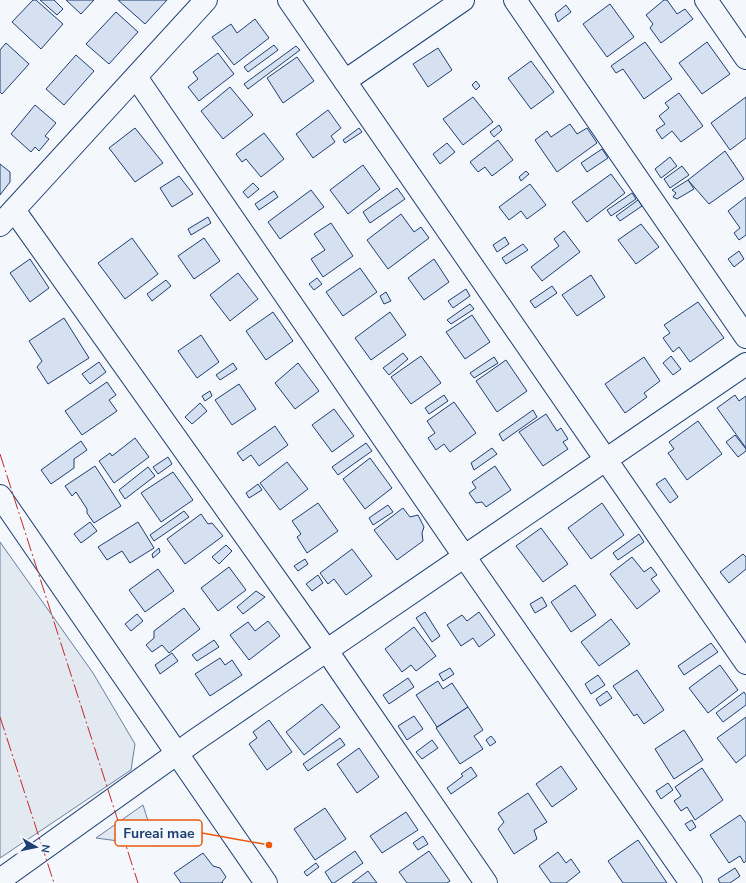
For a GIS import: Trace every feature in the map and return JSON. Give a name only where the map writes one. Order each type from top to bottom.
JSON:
[{"type":"street","points":[[206,0],[7,218],[326,650],[486,883]]},
{"type":"street","points":[[289,0],[746,663]]},
{"type":"street","points":[[345,81],[463,0]]},
{"type":"street","points":[[515,0],[746,337]]},
{"type":"street","points":[[706,0],[746,58]]},
{"type":"street","points":[[136,76],[464,556],[690,883]]},
{"type":"street","points":[[0,880],[177,753],[746,364]]},
{"type":"street","points":[[0,496],[266,883]]},
{"type":"shaded area","points":[[0,542],[93,673],[135,744],[131,770],[0,858]]},
{"type":"shaded area","points":[[143,805],[156,846],[96,838]]},
{"type":"building","points":[[33,0],[36,0],[63,24],[41,49],[12,22]]},
{"type":"building","points":[[40,0],[54,0],[63,9],[57,15]]},
{"type":"building","points":[[66,0],[94,0],[81,14]]},
{"type":"building","points":[[118,0],[167,0],[145,24]]},
{"type":"building","points":[[664,0],[667,0],[677,14],[685,9],[693,19],[661,43],[650,28],[653,24],[646,15]]},
{"type":"building","points":[[610,4],[634,37],[607,57],[583,24]]},
{"type":"building","points":[[566,5],[571,12],[558,22],[555,14]]},
{"type":"building","points":[[116,12],[138,32],[109,64],[86,44]]},
{"type":"building","points":[[255,19],[269,38],[234,65],[212,37],[231,24],[237,33]]},
{"type":"building","points":[[645,42],[672,79],[644,99],[623,69],[616,73],[611,66]]},
{"type":"building","points":[[707,42],[730,74],[702,94],[679,63]]},
{"type":"building","points":[[6,43],[29,64],[2,94],[0,92],[0,50]]},
{"type":"building","points":[[274,45],[278,50],[248,72],[244,67]]},
{"type":"building","points":[[296,46],[300,50],[248,89],[244,84]]},
{"type":"building","points":[[438,48],[452,70],[428,87],[413,64]]},
{"type":"building","points":[[218,53],[234,74],[199,101],[188,87],[198,79],[193,72]]},
{"type":"building","points":[[76,55],[94,71],[64,105],[46,89]]},
{"type":"building","points":[[297,57],[314,81],[283,103],[267,78]]},
{"type":"building","points":[[531,61],[554,92],[531,109],[508,78]]},
{"type":"building","points":[[476,81],[480,86],[476,90],[472,85]]},
{"type":"building","points":[[230,87],[253,115],[223,139],[201,111]]},
{"type":"building","points":[[679,93],[703,126],[681,142],[672,131],[662,139],[656,130],[665,124],[659,116],[669,108],[665,103]]},
{"type":"building","points":[[473,97],[493,122],[463,145],[443,119]]},
{"type":"building","points":[[746,97],[746,138],[730,150],[711,123]]},
{"type":"building","points":[[35,105],[56,123],[45,136],[49,139],[39,151],[35,147],[31,152],[11,134]]},
{"type":"building","points":[[328,110],[341,128],[331,136],[335,142],[313,158],[296,134]]},
{"type":"building","points":[[570,124],[577,134],[587,128],[597,143],[557,172],[535,140],[547,131],[551,137]]},
{"type":"building","points":[[499,125],[502,130],[494,137],[490,132]]},
{"type":"building","points":[[135,128],[163,163],[135,182],[109,148]]},
{"type":"building","points":[[359,128],[362,132],[345,143],[343,140]]},
{"type":"building","points":[[264,133],[284,159],[261,177],[246,159],[242,162],[236,154]]},
{"type":"building","points":[[498,140],[513,160],[492,176],[485,167],[478,172],[470,162]]},
{"type":"building","points":[[447,143],[455,152],[440,164],[433,154]]},
{"type":"building","points":[[602,149],[608,158],[587,172],[581,163]]},
{"type":"building","points":[[725,151],[744,179],[709,204],[688,180]]},
{"type":"building","points":[[670,157],[677,166],[661,178],[655,169]]},
{"type":"building","points":[[0,164],[10,172],[10,182],[0,195]]},
{"type":"building","points":[[363,165],[380,189],[348,214],[330,190]]},
{"type":"building","points":[[682,166],[689,175],[670,188],[664,179]]},
{"type":"building","points":[[526,171],[529,174],[521,181],[519,177]]},
{"type":"building","points":[[611,174],[625,193],[587,222],[572,202]]},
{"type":"building","points":[[179,176],[193,194],[172,207],[160,188]]},
{"type":"building","points":[[688,180],[694,189],[677,199],[673,197],[676,193],[672,190]]},
{"type":"building","points":[[253,183],[259,189],[248,198],[243,192]]},
{"type":"building","points":[[530,184],[546,205],[527,219],[521,211],[509,220],[499,207]]},
{"type":"building","points":[[397,188],[405,199],[370,223],[363,212]]},
{"type":"building","points":[[311,190],[324,207],[280,239],[268,222]]},
{"type":"building","points":[[274,191],[278,197],[259,210],[255,204]]},
{"type":"building","points":[[632,193],[636,199],[611,216],[607,210]]},
{"type":"building","points":[[746,197],[746,235],[739,240],[734,233],[740,228],[728,211]]},
{"type":"building","points":[[638,200],[642,206],[620,221],[616,216]]},
{"type":"building","points":[[401,214],[414,232],[421,227],[429,238],[388,269],[367,240]]},
{"type":"building","points":[[208,217],[211,223],[191,235],[188,229]]},
{"type":"building","points":[[331,223],[353,256],[323,277],[311,259],[325,250],[314,234]]},
{"type":"building","points":[[641,224],[659,247],[636,264],[618,240]]},
{"type":"building","points":[[564,231],[580,252],[542,281],[531,267],[559,246],[554,239]]},
{"type":"building","points":[[505,237],[509,244],[497,252],[493,245]]},
{"type":"building","points":[[132,238],[158,274],[125,299],[98,263]]},
{"type":"building","points":[[204,238],[220,261],[194,279],[178,256]]},
{"type":"building","points":[[523,244],[528,250],[506,264],[502,258]]},
{"type":"building","points":[[739,251],[744,259],[734,267],[728,259]]},
{"type":"building","points":[[30,259],[49,288],[30,302],[10,273]]},
{"type":"building","points":[[434,259],[449,282],[424,300],[408,278]]},
{"type":"building","points":[[360,268],[377,292],[343,316],[326,292]]},
{"type":"building","points":[[238,273],[258,299],[230,321],[210,295]]},
{"type":"building","points":[[591,275],[605,297],[577,316],[562,295]]},
{"type":"building","points":[[317,278],[322,284],[314,290],[309,284]]},
{"type":"building","points":[[166,280],[171,286],[152,301],[147,294]]},
{"type":"building","points":[[552,286],[557,293],[535,308],[530,301]]},
{"type":"building","points":[[466,289],[470,296],[453,308],[448,301]]},
{"type":"building","points":[[386,292],[391,301],[384,304],[380,296]]},
{"type":"building","points":[[698,302],[724,338],[690,362],[679,347],[673,352],[663,338],[670,333],[664,325]]},
{"type":"building","points":[[470,304],[474,309],[451,324],[447,320]]},
{"type":"building","points":[[273,312],[293,341],[266,360],[246,331]]},
{"type":"building","points":[[390,312],[406,335],[371,360],[355,338]]},
{"type":"building","points":[[472,315],[490,342],[465,359],[446,332]]},
{"type":"building","points":[[64,318],[89,358],[48,384],[37,367],[42,361],[29,341]]},
{"type":"building","points":[[201,335],[219,362],[197,378],[178,351]]},
{"type":"building","points":[[403,353],[408,359],[389,375],[383,368]]},
{"type":"building","points":[[421,356],[441,383],[411,404],[391,377]]},
{"type":"building","points":[[671,356],[681,369],[673,375],[663,363]]},
{"type":"building","points":[[494,357],[498,363],[474,378],[470,373]]},
{"type":"building","points":[[644,357],[660,381],[644,393],[647,397],[625,413],[605,384]]},
{"type":"building","points":[[506,360],[527,391],[497,412],[476,381]]},
{"type":"building","points":[[99,362],[106,372],[90,384],[82,374]]},
{"type":"building","points":[[233,363],[237,369],[220,380],[216,375]]},
{"type":"building","points":[[298,363],[319,391],[295,409],[275,383]]},
{"type":"building","points":[[107,382],[116,395],[109,400],[117,411],[82,435],[65,411]]},
{"type":"building","points":[[239,384],[256,409],[232,425],[215,400]]},
{"type":"building","points":[[210,391],[212,396],[205,401],[202,396]]},
{"type":"building","points":[[444,395],[448,401],[429,414],[425,408]]},
{"type":"building","points":[[735,395],[739,401],[746,396],[746,448],[717,408]]},
{"type":"building","points":[[454,402],[476,433],[450,452],[444,444],[436,450],[428,438],[435,433],[427,421]]},
{"type":"building","points":[[200,403],[207,411],[192,424],[185,417]]},
{"type":"building","points":[[334,409],[354,436],[332,452],[312,425]]},
{"type":"building","points":[[533,410],[537,417],[503,441],[499,434]]},
{"type":"building","points":[[546,414],[557,431],[561,428],[568,439],[563,442],[568,449],[543,466],[519,432]]},
{"type":"building","points":[[698,421],[722,454],[687,480],[668,453],[674,449],[669,442]]},
{"type":"building","points":[[275,426],[288,445],[259,466],[251,455],[243,461],[237,453]]},
{"type":"building","points":[[735,435],[746,449],[746,451],[738,457],[726,442]]},
{"type":"building","points":[[135,438],[149,457],[114,483],[99,461],[110,453],[112,456]]},
{"type":"building","points":[[81,441],[87,450],[74,459],[74,468],[51,484],[41,470]]},
{"type":"building","points":[[366,443],[372,451],[338,475],[332,467]]},
{"type":"building","points":[[492,448],[497,454],[474,470],[471,463]]},
{"type":"building","points":[[168,457],[172,464],[158,474],[153,467]]},
{"type":"building","points":[[370,458],[392,488],[365,509],[343,479]]},
{"type":"building","points":[[287,462],[308,489],[280,510],[260,483]]},
{"type":"building","points":[[95,466],[121,506],[94,523],[76,492],[72,496],[65,486]]},
{"type":"building","points":[[495,466],[511,490],[486,507],[482,502],[476,503],[469,493],[476,488],[472,482]]},
{"type":"building","points":[[148,467],[155,476],[125,499],[119,490]]},
{"type":"building","points":[[173,472],[193,500],[161,522],[141,493]]},
{"type":"building","points":[[665,478],[678,497],[670,503],[656,484]]},
{"type":"building","points":[[258,484],[262,490],[249,498],[246,493]]},
{"type":"building","points":[[318,503],[338,531],[307,553],[297,537],[301,534],[292,521]]},
{"type":"building","points":[[602,503],[624,535],[591,559],[568,528]]},
{"type":"building","points":[[388,505],[393,512],[373,525],[369,518]]},
{"type":"building","points":[[403,508],[410,517],[418,515],[424,527],[422,533],[423,541],[397,560],[374,530]]},
{"type":"building","points":[[184,511],[189,517],[154,541],[150,535]]},
{"type":"building","points":[[201,514],[208,524],[212,523],[223,536],[185,564],[167,539]]},
{"type":"building","points":[[90,522],[97,531],[81,543],[74,534]]},
{"type":"building","points":[[138,522],[154,548],[130,563],[122,551],[107,560],[98,547]]},
{"type":"building","points":[[541,528],[568,564],[543,582],[516,546]]},
{"type":"building","points":[[639,534],[644,542],[618,560],[613,553]]},
{"type":"building","points":[[226,545],[232,551],[219,564],[212,557]]},
{"type":"building","points":[[159,548],[160,552],[153,558],[152,554]]},
{"type":"building","points":[[352,549],[372,576],[346,595],[334,579],[328,584],[320,573]]},
{"type":"building","points":[[743,554],[746,557],[746,569],[729,583],[720,572]]},
{"type":"building","points":[[632,557],[644,572],[651,567],[657,575],[651,579],[660,591],[637,609],[610,574]]},
{"type":"building","points":[[305,559],[308,564],[298,571],[294,566]]},
{"type":"building","points":[[229,567],[246,590],[218,611],[201,588]]},
{"type":"building","points":[[158,569],[174,591],[145,612],[129,590]]},
{"type":"building","points":[[318,575],[323,583],[312,591],[306,584]]},
{"type":"building","points":[[575,585],[596,615],[571,632],[551,602]]},
{"type":"building","points":[[256,591],[265,597],[243,614],[237,607]]},
{"type":"building","points":[[542,597],[547,606],[535,613],[530,604]]},
{"type":"building","points":[[184,608],[200,629],[169,653],[162,645],[152,652],[146,645],[154,638],[154,631]]},
{"type":"building","points":[[425,612],[440,636],[432,642],[416,618]]},
{"type":"building","points":[[479,612],[495,635],[479,647],[473,638],[461,646],[447,625],[462,615],[467,621]]},
{"type":"building","points":[[137,614],[143,621],[131,631],[125,624]]},
{"type":"building","points":[[611,619],[630,644],[599,666],[581,642]]},
{"type":"building","points":[[268,621],[280,636],[249,660],[230,635],[248,622],[255,631]]},
{"type":"building","points":[[414,627],[436,656],[416,671],[411,665],[402,672],[385,649]]},
{"type":"building","points":[[214,640],[219,647],[197,661],[192,655]]},
{"type":"building","points":[[711,643],[718,652],[684,675],[678,666]]},
{"type":"building","points":[[172,653],[178,661],[160,674],[155,665]]},
{"type":"building","points":[[220,658],[225,665],[232,660],[242,675],[210,696],[195,674]]},
{"type":"building","points":[[720,665],[738,690],[708,713],[689,688]]},
{"type":"building","points":[[450,668],[454,674],[443,681],[439,674]]},
{"type":"building","points":[[637,670],[664,710],[644,724],[637,714],[634,716],[613,686]]},
{"type":"building","points":[[598,675],[605,685],[591,694],[585,684]]},
{"type":"building","points":[[408,678],[414,687],[389,704],[383,695]]},
{"type":"building","points":[[438,681],[443,689],[452,683],[468,707],[437,727],[416,695]]},
{"type":"building","points":[[607,691],[612,698],[600,706],[596,699]]},
{"type":"building","points":[[744,692],[746,695],[746,705],[723,722],[716,713]]},
{"type":"building","points":[[322,704],[340,727],[304,755],[286,732]]},
{"type":"building","points":[[468,707],[483,730],[474,736],[483,749],[460,764],[436,728]]},
{"type":"building","points":[[414,716],[423,729],[407,740],[398,726]]},
{"type":"building","points":[[746,717],[746,755],[736,763],[717,738]]},
{"type":"building","points":[[269,720],[292,752],[267,770],[249,744],[257,738],[253,732]]},
{"type":"building","points":[[684,730],[703,760],[674,779],[655,749]]},
{"type":"building","points":[[491,736],[496,742],[490,746],[486,740]]},
{"type":"building","points":[[340,738],[345,745],[308,771],[303,764]]},
{"type":"building","points":[[432,740],[438,748],[422,759],[416,752]]},
{"type":"building","points":[[359,748],[379,777],[357,793],[337,764]]},
{"type":"building","points":[[561,766],[577,789],[552,807],[536,784]]},
{"type":"building","points":[[471,767],[477,776],[451,794],[447,788],[463,776],[461,774]]},
{"type":"building","points":[[702,768],[723,800],[695,820],[687,807],[681,811],[674,801],[681,796],[675,787]]},
{"type":"building","points":[[668,783],[673,790],[661,799],[656,791]]},
{"type":"building","points":[[528,793],[547,822],[534,830],[537,839],[514,854],[498,829],[504,822],[498,813]]},
{"type":"building","points":[[325,808],[346,839],[315,860],[294,829]]},
{"type":"building","points":[[406,812],[418,830],[382,853],[370,836]]},
{"type":"building","points":[[740,815],[746,823],[746,861],[744,863],[740,856],[729,863],[710,835]]},
{"type":"building","points":[[692,820],[696,827],[690,831],[685,824]]},
{"type":"building","points":[[423,836],[428,844],[418,850],[413,843]]},
{"type":"building","points":[[638,840],[667,883],[623,883],[608,861]]},
{"type":"building","points":[[355,851],[363,863],[332,883],[325,872]]},
{"type":"building","points":[[429,851],[450,881],[447,883],[407,883],[399,872]]},
{"type":"building","points":[[558,852],[566,863],[571,859],[580,872],[566,883],[551,883],[539,866]]},
{"type":"building","points":[[203,853],[213,866],[220,868],[226,877],[222,882],[223,883],[181,883],[174,873]]},
{"type":"building","points":[[316,863],[319,867],[307,876],[304,872]]},
{"type":"building","points":[[735,868],[740,876],[730,883],[720,883],[718,879]]},
{"type":"building","points":[[368,871],[377,883],[352,883]]},
{"type":"power","points":[[0,454],[138,883]]},
{"type":"power","points":[[0,717],[54,883]]},
{"type":"place","name":"Fureai mae","points":[[269,845]]}]
